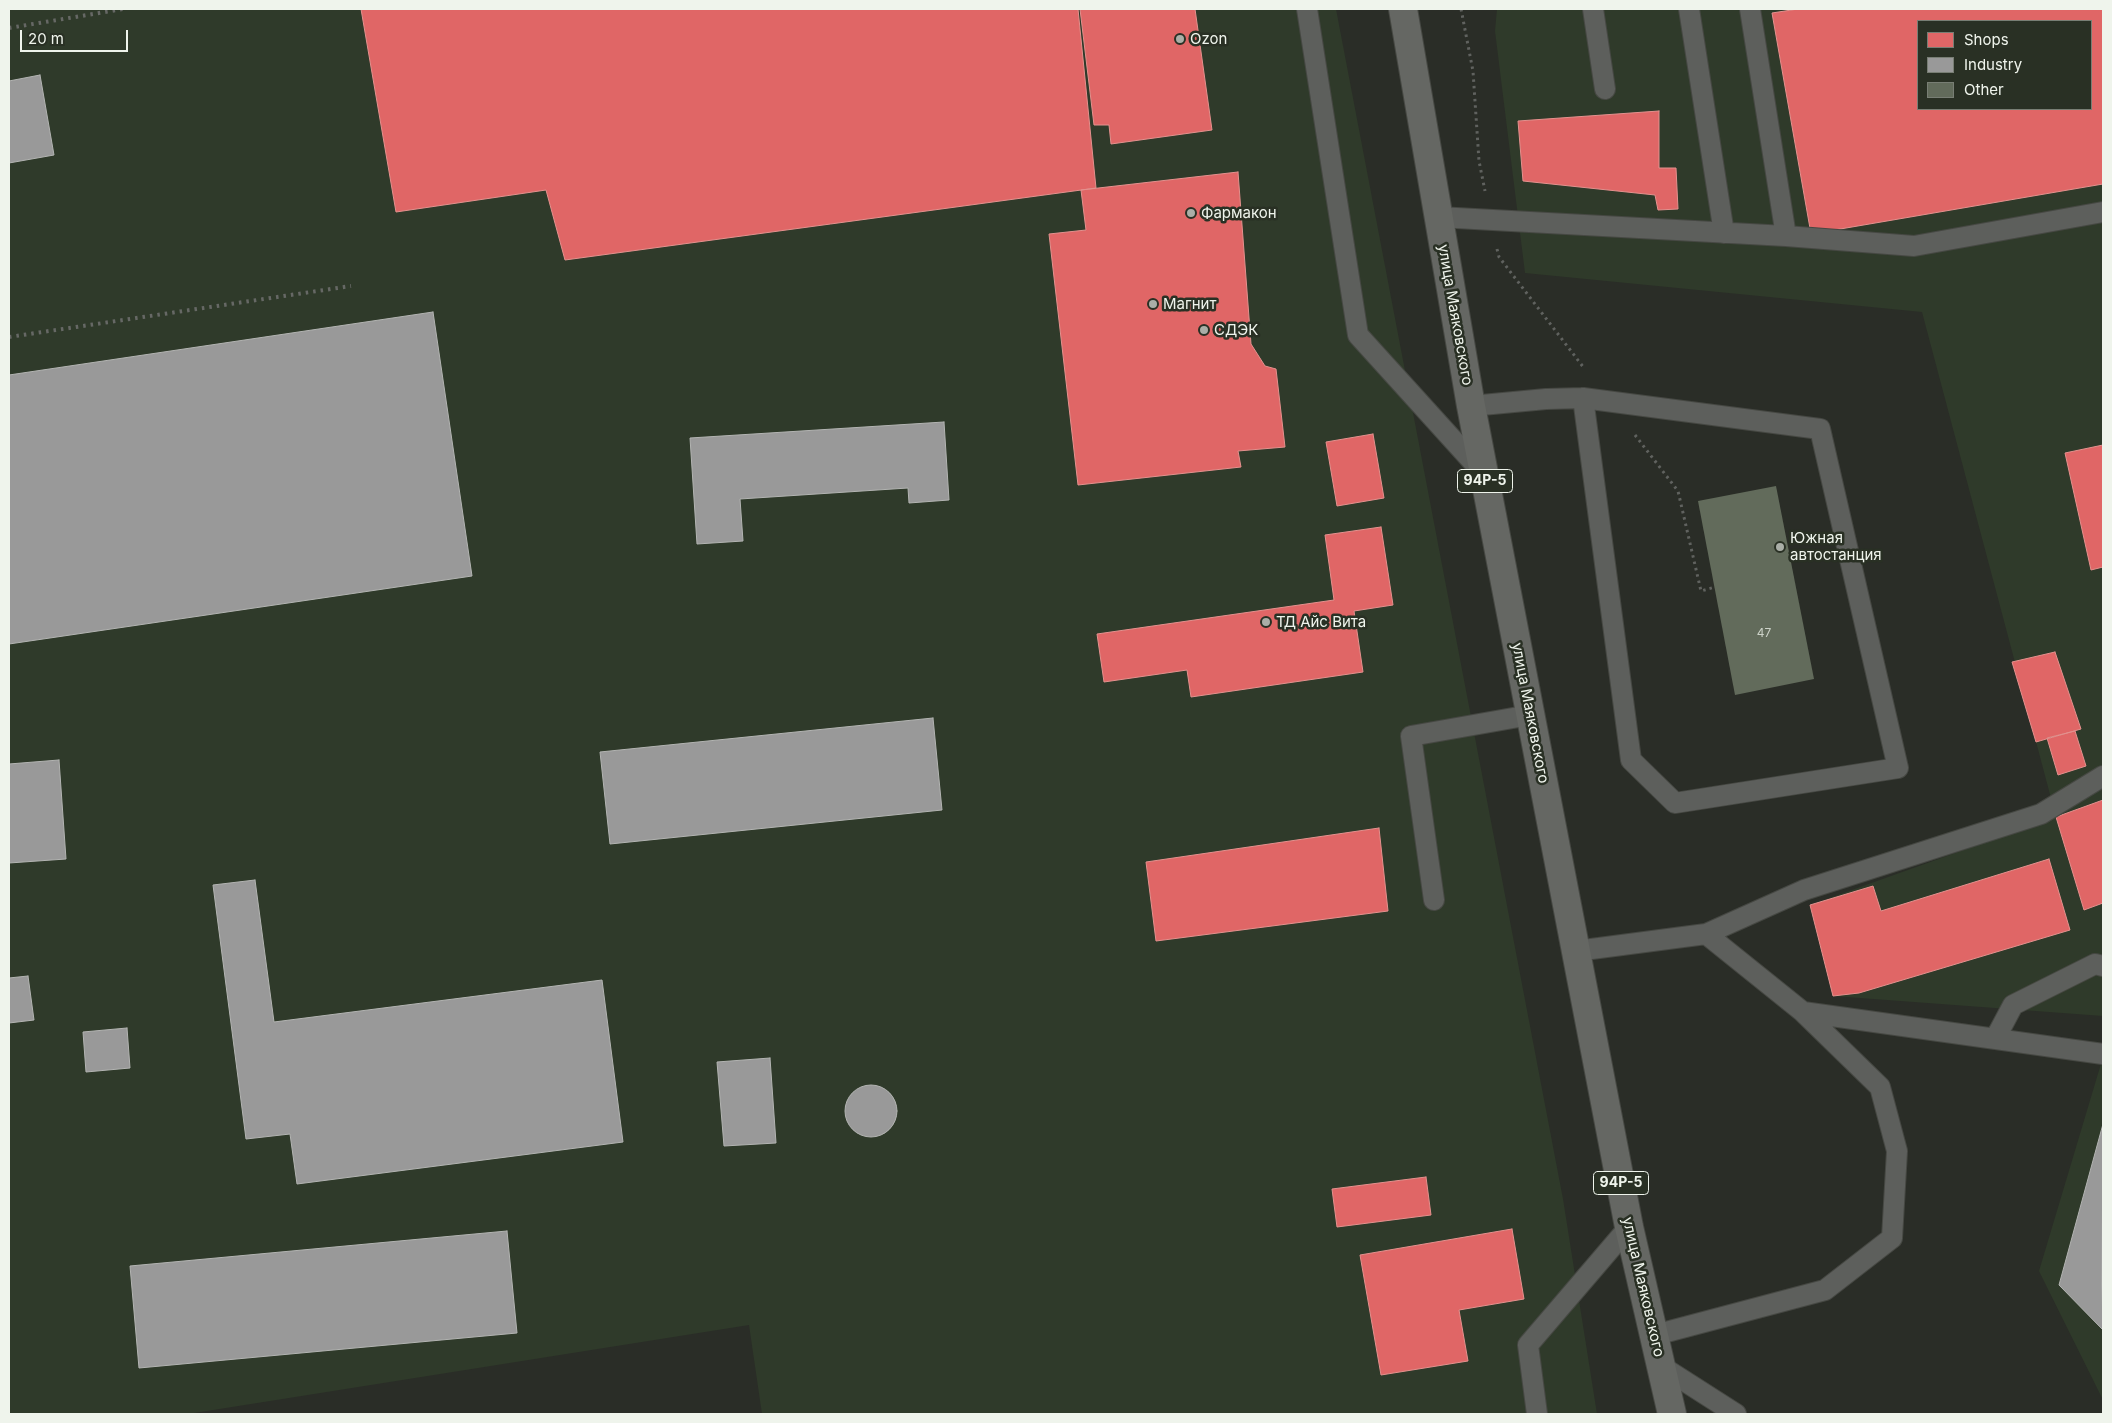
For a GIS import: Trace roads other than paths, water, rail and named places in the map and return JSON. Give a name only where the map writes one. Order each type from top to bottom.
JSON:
[{"type":"main road","name":"улица Маяковского","points":[[1403,9],[1483,473],[1629,1227],[1672,1414]]},
{"type":"lane","points":[[1307,9],[1358,335],[1483,473]]},
{"type":"lane","points":[[1592,9],[1605,89]]},
{"type":"lane","points":[[1688,9],[1724,233]]},
{"type":"lane","points":[[1750,9],[1786,236]]},
{"type":"lane","points":[[1438,217],[1786,236],[1914,246],[2103,212]]},
{"type":"lane","points":[[1471,406],[1546,399],[1583,398],[1820,429],[1898,768],[1674,803],[1631,760],[1583,398]]},
{"type":"lane","points":[[1434,900],[1411,736],[1530,715]]},
{"type":"lane","points":[[1576,951],[1706,934],[1804,890],[2041,814],[2103,776]]},
{"type":"lane","points":[[1654,1335],[1825,1290],[1892,1238],[1897,1151],[1880,1087],[1803,1012],[1706,934]]},
{"type":"lane","points":[[1995,1039],[2013,1005],[2095,964],[2103,966]]},
{"type":"lane","points":[[1803,1012],[2103,1054]]},
{"type":"lane","points":[[1537,1414],[1528,1345],[1629,1227]]},
{"type":"lane","points":[[1661,1366],[1736,1414]]},
{"type":"railway","points":[[9,28],[123,9]]},
{"type":"railway","points":[[9,337],[351,286]]},
{"type":"place","name":"Ozon","points":[[1180,39]]},
{"type":"place","name":"Фармакон","points":[[1191,213]]},
{"type":"place","name":"Магнит","points":[[1153,304]]},
{"type":"place","name":"СДЭК","points":[[1204,330]]},
{"type":"place","name":"Южная автостанция","points":[[1780,547]]},
{"type":"place","name":"ТД Айс Вита","points":[[1266,622]]}]
